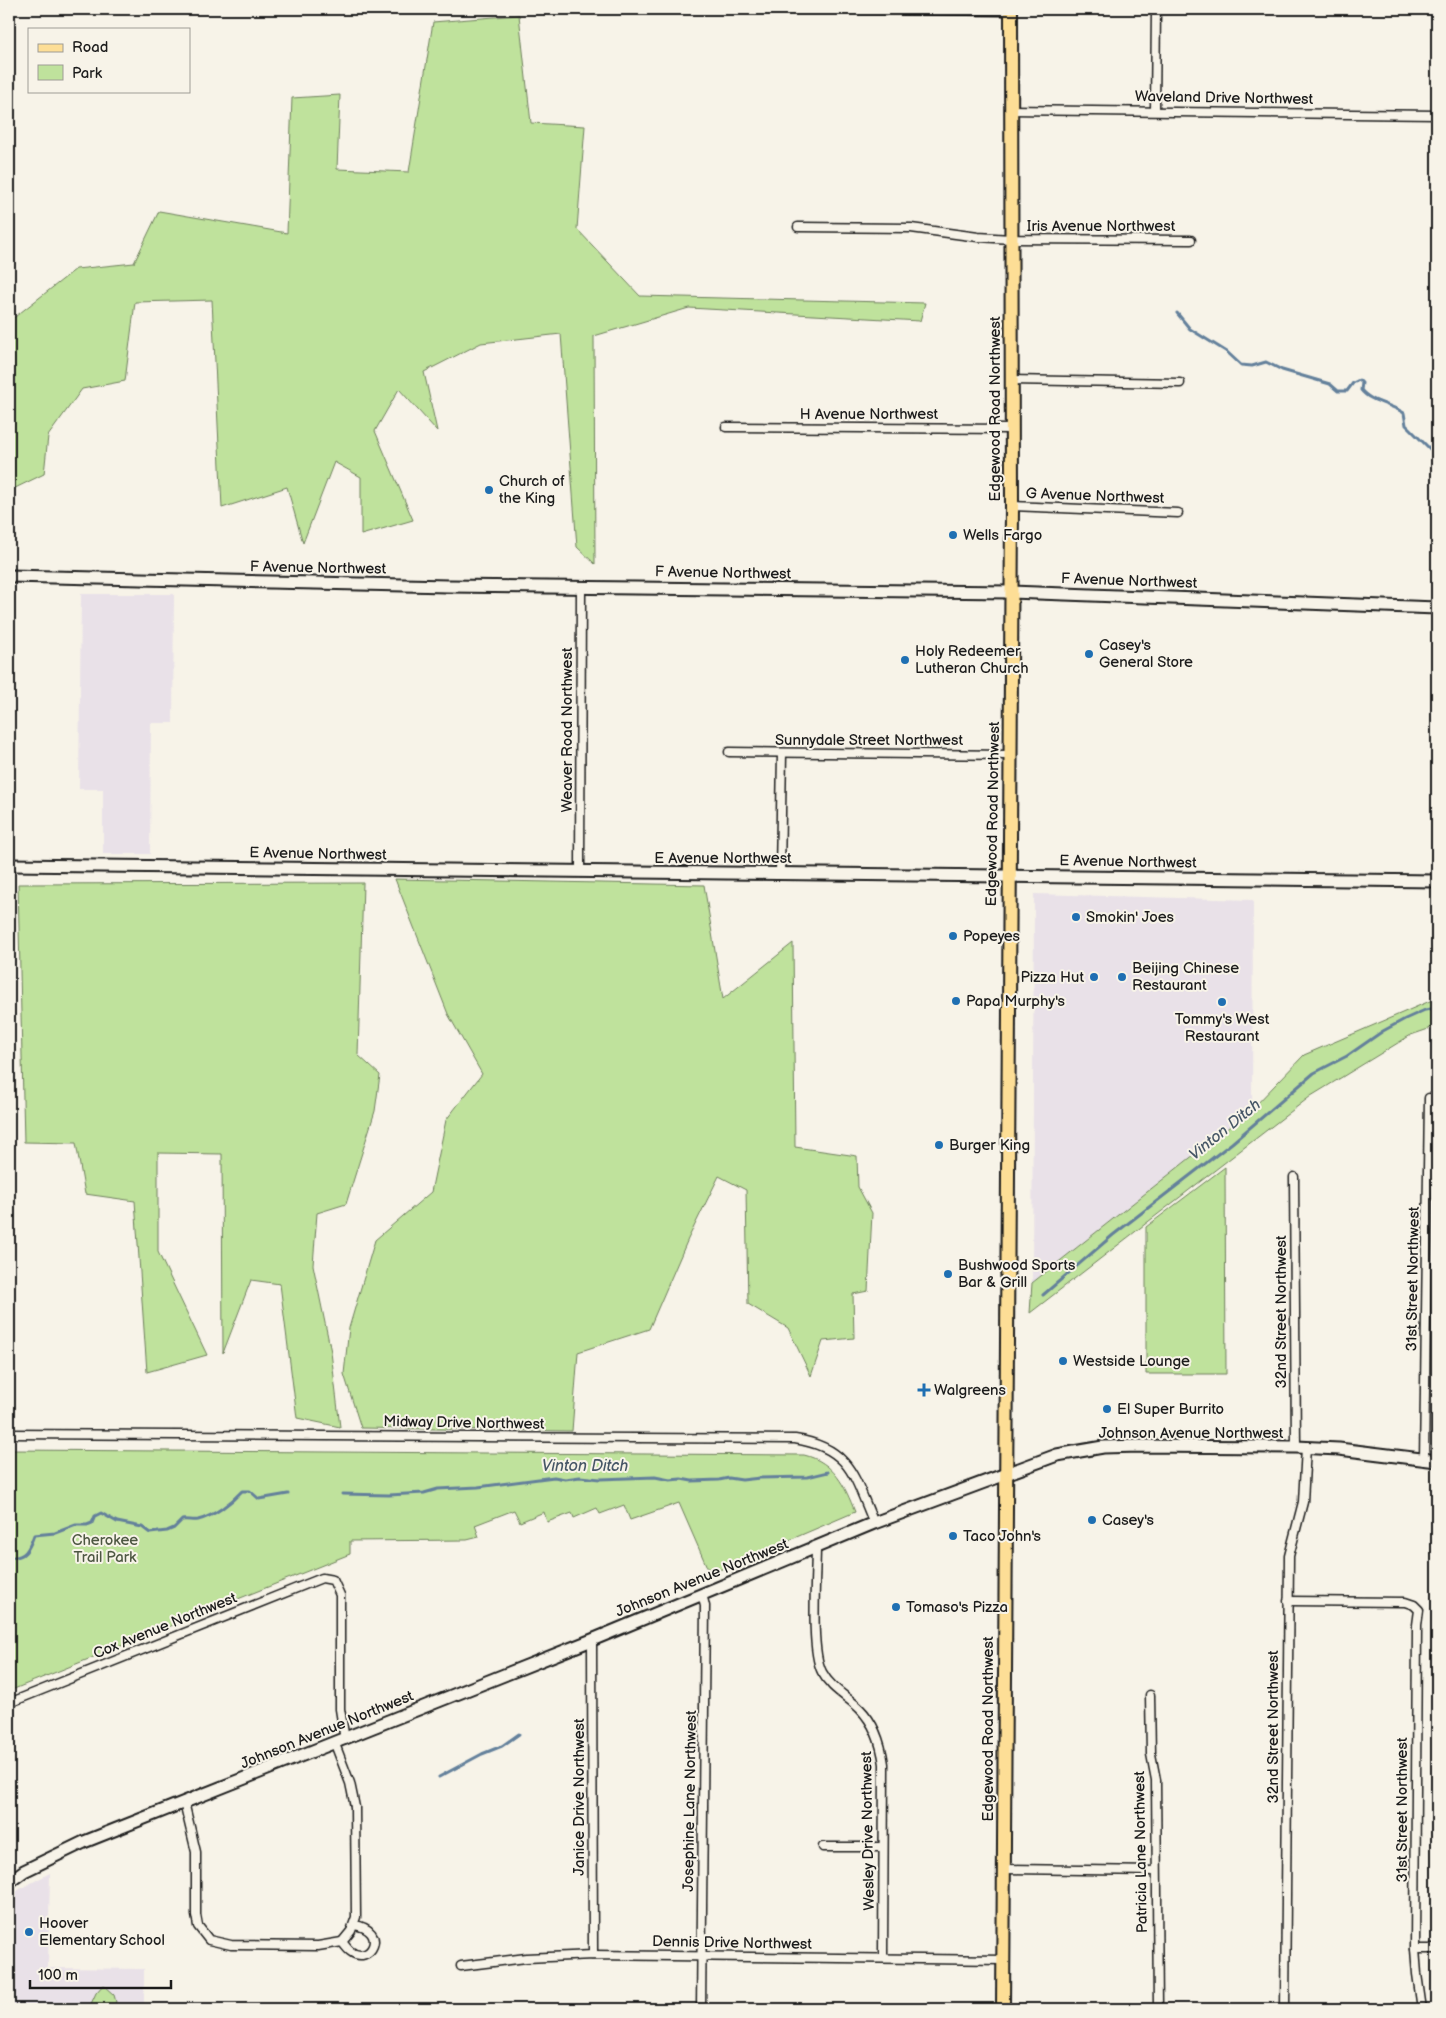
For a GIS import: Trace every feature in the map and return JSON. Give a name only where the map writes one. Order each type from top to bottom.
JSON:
[{"type":"main road","name":"Edgewood Road Northwest","points":[[1004,2009],[1008,876],[1012,506],[1010,429],[1011,10]]},
{"type":"street","points":[[834,9],[1011,10]]},
{"type":"street","points":[[1155,111],[1156,9]]},
{"type":"street","name":"Waveland Drive Northwest","points":[[1010,110],[1437,115]]},
{"type":"street","name":"Iris Avenue Northwest","points":[[798,227],[911,228],[978,238],[1191,240]]},
{"type":"street","points":[[1010,380],[1180,384]]},
{"type":"street","name":"H Avenue Northwest","points":[[726,427],[1010,429]]},
{"type":"street","name":"G Avenue Northwest","points":[[1012,506],[1178,513]]},
{"type":"street","name":"F Avenue Northwest","points":[[9,576],[581,587],[1011,592],[1437,608]]},
{"type":"street","name":"Weaver Road Northwest","points":[[580,872],[581,587]]},
{"type":"street","name":"Sunnydale Street Northwest","points":[[728,752],[1010,755]]},
{"type":"street","points":[[780,873],[782,753]]},
{"type":"street","name":"E Avenue Northwest","points":[[9,865],[1437,881]]},
{"type":"street","name":"31st Street Northwest","points":[[1424,1460],[1429,1098]]},
{"type":"street","name":"32nd Street Northwest","points":[[1285,2009],[1289,1556],[1303,1502],[1294,1177]]},
{"type":"street","name":"Midway Drive Northwest","points":[[9,1434],[795,1439],[813,1442],[830,1450],[851,1469],[874,1523]]},
{"type":"street","name":"Johnson Avenue Northwest","points":[[9,1882],[24,1871],[54,1855],[184,1802],[340,1742],[874,1523],[1057,1455],[1103,1447],[1301,1447],[1339,1449],[1437,1461]]},
{"type":"street","name":"Wesley Drive Northwest","points":[[816,1547],[816,1652],[822,1671],[834,1688],[861,1710],[874,1727],[881,1745],[884,1764],[883,1958]]},
{"type":"street","name":"Cox Avenue Northwest","points":[[9,1703],[322,1578],[333,1580],[340,1595],[340,1742]]},
{"type":"street","name":"Josephine Lane Northwest","points":[[701,2009],[705,1606],[702,1594]]},
{"type":"street","name":"31st Street Northwest","points":[[1288,1601],[1405,1602],[1414,1605],[1419,1610],[1417,1635],[1415,1949],[1422,2009]]},
{"type":"street","name":"Janice Drive Northwest","points":[[592,1640],[593,1955]]},
{"type":"street","name":"Patricia Lane Northwest","points":[[1150,1695],[1151,1754],[1156,1780],[1158,2009]]},
{"type":"street","points":[[184,1802],[196,1852],[196,1915],[198,1926],[209,1940],[231,1945],[318,1946],[342,1942],[354,1925],[355,1807],[340,1742]]},
{"type":"street","points":[[823,1846],[883,1846]]},
{"type":"street","points":[[1004,1870],[1156,1871]]},
{"type":"street","points":[[342,1942],[348,1950],[355,1954],[363,1955],[370,1952],[374,1946],[371,1932],[354,1925]]},
{"type":"street","points":[[1415,1949],[1437,1950]]},
{"type":"street","name":"Dennis Drive Northwest","points":[[461,1966],[526,1958],[593,1955],[1004,1960]]},
{"type":"shaded area","points":[[81,594],[174,594],[173,723],[151,723],[150,854],[103,854],[103,789],[79,789]]},
{"type":"shaded area","points":[[1034,894],[1253,900],[1252,1109],[1032,1283]]},
{"type":"shaded area","name":"Hoover Elementary School","points":[[50,1873],[48,1968],[144,1969],[144,2009],[9,2009],[9,1897]]},
{"type":"green space","points":[[519,15],[531,123],[585,126],[577,229],[640,296],[925,303],[920,321],[689,308],[594,336],[595,564],[577,547],[561,334],[481,343],[424,372],[437,431],[399,389],[375,431],[413,520],[361,535],[361,477],[334,462],[303,543],[287,487],[222,508],[212,300],[135,302],[125,381],[82,389],[48,436],[44,474],[9,491],[9,333],[11,320],[76,269],[134,263],[159,211],[287,233],[292,98],[340,95],[337,169],[409,172],[433,22]]},
{"type":"green space","points":[[395,879],[704,885],[723,999],[793,943],[795,1147],[857,1156],[858,1187],[872,1213],[868,1291],[853,1294],[854,1338],[823,1341],[811,1376],[788,1328],[748,1304],[746,1190],[719,1176],[688,1239],[649,1329],[578,1352],[572,1431],[361,1428],[344,1374],[349,1328],[375,1240],[431,1192],[446,1120],[482,1074],[448,1014]]},
{"type":"green space","points":[[363,883],[358,1055],[380,1075],[375,1111],[346,1204],[317,1213],[313,1265],[331,1352],[340,1427],[297,1418],[280,1284],[251,1280],[223,1353],[222,1154],[158,1153],[158,1252],[207,1355],[147,1372],[135,1201],[85,1194],[76,1143],[24,1142],[18,884]]},
{"type":"green space","points":[[1437,998],[1437,1026],[1411,1035],[1311,1096],[1030,1313],[1032,1283],[1252,1109],[1304,1055]]},
{"type":"green space","points":[[1225,1167],[1226,1374],[1146,1374],[1146,1227]]},
{"type":"green space","name":"Cherokee Trail Park","points":[[9,1450],[804,1455],[814,1458],[831,1469],[842,1484],[855,1512],[710,1574],[679,1503],[630,1520],[624,1505],[600,1514],[597,1508],[574,1518],[572,1513],[547,1522],[544,1512],[520,1522],[514,1510],[475,1525],[479,1537],[467,1540],[350,1541],[350,1554],[9,1691]]},
{"type":"green space","points":[[103,1985],[114,1995],[116,2002],[112,2009],[96,2009],[90,2006],[96,1993]]},
{"type":"waterway","points":[[1177,313],[1190,329],[1227,352],[1241,365],[1252,366],[1266,362],[1282,370],[1330,384],[1338,391],[1347,391],[1353,383],[1359,380],[1362,383],[1361,390],[1365,394],[1404,413],[1406,425],[1437,456]]},
{"type":"waterway","name":"Vinton Ditch","points":[[1043,1295],[1113,1235],[1232,1143],[1314,1073],[1347,1056],[1383,1031],[1405,1019],[1425,1010],[1437,1008]]},
{"type":"waterway","name":"Vinton Ditch","points":[[342,1494],[389,1495],[424,1493],[438,1489],[478,1487],[554,1477],[565,1479],[580,1477],[600,1479],[655,1477],[692,1481],[729,1478],[742,1480],[807,1477],[828,1472]]},
{"type":"waterway","name":"Vinton Ditch","points":[[9,1557],[23,1555],[34,1535],[55,1533],[76,1525],[87,1525],[92,1523],[95,1516],[101,1513],[117,1522],[142,1527],[150,1533],[167,1531],[174,1528],[182,1520],[198,1520],[210,1515],[242,1491],[250,1491],[259,1499],[288,1494]]},
{"type":"waterway","points":[[439,1777],[482,1754],[502,1746],[519,1734]]},
{"type":"place","name":"Church of the King","points":[[489,490]]},
{"type":"place","name":"Wells Fargo","points":[[953,535]]},
{"type":"place","name":"Casey's General Store","points":[[1089,654]]},
{"type":"place","name":"Holy Redeemer Lutheran Church","points":[[905,660]]},
{"type":"place","name":"Smokin' Joes","points":[[1076,917]]},
{"type":"place","name":"Popeyes","points":[[953,936]]},
{"type":"place","name":"Pizza Hut","points":[[1094,977]]},
{"type":"place","name":"Beijing Chinese Restaurant","points":[[1122,977]]},
{"type":"place","name":"Papa Murphy's","points":[[956,1001]]},
{"type":"place","name":"Tommy's West Restaurant","points":[[1222,1002]]},
{"type":"place","name":"Burger King","points":[[939,1145]]},
{"type":"place","name":"Bushwood Sports Bar & Grill","points":[[948,1274]]},
{"type":"place","name":"Westside Lounge","points":[[1063,1361]]},
{"type":"place","name":"Walgreens","points":[[924,1390]]},
{"type":"place","name":"El Super Burrito","points":[[1107,1409]]},
{"type":"place","name":"Casey's","points":[[1092,1520]]},
{"type":"place","name":"Taco John's","points":[[953,1536]]},
{"type":"place","name":"Tomaso's Pizza","points":[[896,1607]]},
{"type":"place","name":"Hoover Elementary School","points":[[29,1932]]}]
